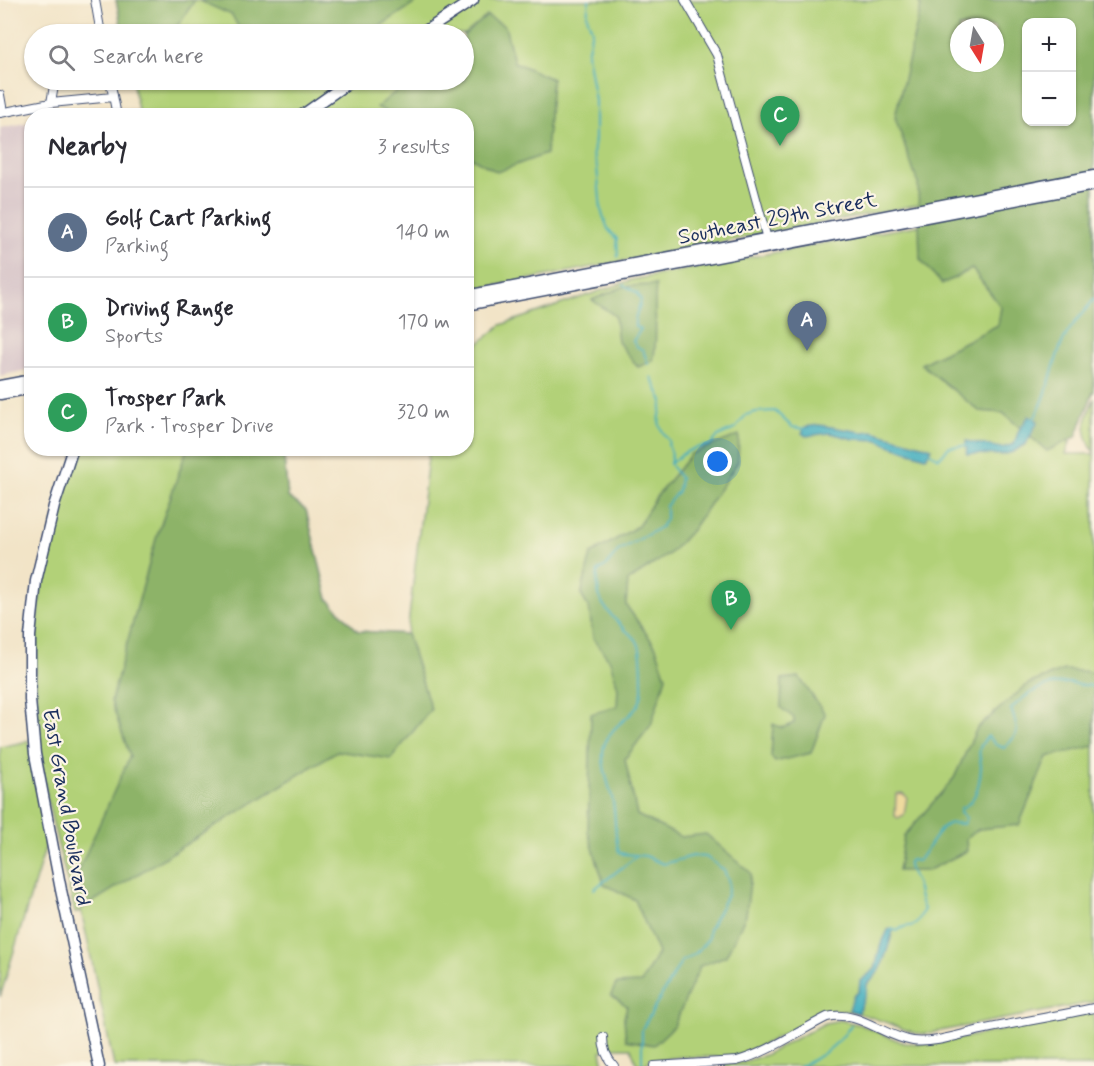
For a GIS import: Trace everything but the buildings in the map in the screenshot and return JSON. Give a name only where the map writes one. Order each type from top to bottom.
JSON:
[{"type":"main road","points":[[436,24],[473,0]]},
{"type":"main road","points":[[312,108],[338,90]]},
{"type":"main road","name":"Southeast 29th Street","points":[[768,243],[1094,176]]},
{"type":"main road","name":"Southeast 29th Street","points":[[474,295],[520,290],[1094,185]]},
{"type":"main road","name":"Southeast 29th Street","points":[[474,303],[520,290]]},
{"type":"main road","points":[[0,386],[24,382]]},
{"type":"main road","points":[[0,394],[24,390]]},
{"type":"main road","name":"East Grand Boulevard","points":[[70,456],[54,506],[36,581],[30,636],[30,700],[35,754],[56,868],[99,1066]]},
{"type":"street","points":[[95,0],[99,24]]},
{"type":"street","points":[[685,0],[717,55],[768,243]]},
{"type":"street","points":[[51,103],[53,90]]},
{"type":"street","points":[[112,90],[115,108]]},
{"type":"street","points":[[0,95],[2,113],[24,109]]},
{"type":"street","points":[[26,108],[51,103],[113,97]]},
{"type":"street","points":[[654,1066],[737,1061],[762,1053],[827,1017],[838,1014],[862,1020],[885,1032],[914,1041],[941,1038],[1094,1008]]},
{"type":"street","points":[[603,1037],[603,1047],[614,1066]]},
{"type":"shaded area","points":[[24,123],[24,371],[0,376],[0,128]]},
{"type":"green space","points":[[116,0],[1094,0],[1094,171],[474,290],[474,108],[138,108],[134,90],[474,90],[474,24],[121,24]]},
{"type":"green space","points":[[116,0],[195,0],[179,24],[121,24]]},
{"type":"green space","points":[[198,0],[420,0],[383,24],[237,24],[232,15]]},
{"type":"green space","points":[[917,0],[1094,0],[1094,390],[1076,437],[1047,451],[1003,413],[979,411],[921,364],[998,325],[1001,307],[972,269],[942,284],[920,259],[918,184],[895,117],[921,6]]},
{"type":"green space","points":[[487,16],[505,26],[514,62],[552,79],[546,154],[497,172],[474,159],[474,108],[377,107],[398,90],[474,90],[474,27]]},
{"type":"green space","points":[[984,214],[1094,371],[1066,454],[1094,454],[1094,1002],[924,1034],[861,1014],[839,1010],[829,1011],[744,1054],[729,1057],[680,1057],[648,1061],[647,1064],[637,1065],[631,1048],[610,1048],[601,1051],[604,1066],[114,1066],[81,910],[75,913],[50,813],[37,718],[37,627],[44,566],[53,524],[76,456],[284,456],[288,497],[306,510],[328,599],[358,631],[407,634],[428,456],[474,456],[474,347],[501,325],[632,280]]},
{"type":"green space","points":[[656,285],[656,343],[653,361],[638,367],[618,342],[615,316],[592,300],[625,286]]},
{"type":"green space","points":[[1094,398],[1094,453],[1087,438],[1085,426]]},
{"type":"green space","points":[[739,435],[738,462],[692,530],[669,554],[628,581],[626,605],[656,647],[666,677],[651,725],[625,759],[637,815],[681,837],[706,834],[751,873],[746,915],[726,956],[700,966],[674,1026],[654,1045],[626,1040],[624,1018],[627,1006],[611,995],[616,984],[641,983],[658,953],[635,900],[604,884],[588,832],[591,714],[617,706],[618,688],[610,661],[593,638],[589,608],[581,595],[591,554],[638,526],[656,497],[691,454]]},
{"type":"green space","points":[[185,456],[284,456],[288,497],[306,510],[328,599],[358,631],[407,634],[431,709],[391,759],[337,751],[83,908],[71,887],[130,756],[111,701],[156,539]]},
{"type":"green space","points":[[1064,670],[1094,672],[1094,746],[1047,757],[1019,825],[979,829],[966,838],[967,851],[927,871],[898,871],[904,836],[954,778],[977,728],[1028,684]]},
{"type":"green space","points":[[799,677],[825,714],[811,753],[775,762],[771,757],[773,724],[782,728],[794,723],[794,718],[781,708],[782,679]]},
{"type":"green space","points":[[29,741],[47,842],[0,997],[0,747]]},
{"type":"green space","points":[[1094,1012],[1094,1066],[725,1066],[724,1062],[743,1062],[765,1055],[825,1023],[840,1020],[861,1025],[904,1043],[932,1044]]},
{"type":"sand","points":[[902,793],[907,797],[904,815],[898,818],[895,816],[896,794]]},
{"type":"water","points":[[1029,416],[1038,421],[1026,444],[1013,452],[1002,455],[967,454],[966,441],[1002,448],[1014,444],[1019,430]]},
{"type":"water","points":[[819,425],[862,432],[872,431],[932,448],[926,457],[879,440],[853,439],[830,433],[806,436],[802,433],[805,427]]},
{"type":"water","points":[[889,928],[893,931],[887,952],[877,974],[867,984],[858,1013],[849,1010],[853,997],[859,991],[860,981],[875,969],[880,947]]},
{"type":"waterway","points":[[589,0],[587,16],[592,30],[587,54],[595,101],[593,154],[597,167],[601,210],[608,229],[617,239],[618,257]]},
{"type":"waterway","points":[[624,285],[637,293],[641,300],[635,320],[635,327],[641,329],[633,341],[643,350],[648,364]]},
{"type":"waterway","points":[[1033,420],[1043,401],[1066,335],[1094,299]]},
{"type":"waterway","points":[[651,377],[663,401],[659,422],[669,441],[668,445],[672,454],[670,464]]},
{"type":"waterway","points":[[670,464],[689,451],[711,445],[718,436],[735,429],[746,415],[756,412],[775,411],[792,427],[806,429]]},
{"type":"waterway","points":[[927,451],[939,458],[949,447],[969,445]]},
{"type":"waterway","points":[[642,1066],[642,1029],[681,962],[696,953],[708,939],[709,929],[727,895],[729,883],[724,870],[706,857],[693,856],[663,864],[646,856],[619,852],[613,802],[603,757],[603,749],[610,735],[639,703],[642,695],[642,669],[637,641],[612,616],[600,598],[597,582],[598,571],[607,565],[618,551],[661,527],[666,519],[666,506],[678,491],[680,478],[670,464]]},
{"type":"waterway","points":[[890,932],[892,929],[897,931],[906,926],[912,926],[920,918],[924,909],[909,862],[918,861],[944,826],[951,823],[963,824],[966,818],[960,812],[961,808],[971,802],[977,791],[981,767],[979,751],[988,736],[995,744],[1004,748],[1017,730],[1011,709],[1038,689],[1061,683],[1089,685],[1094,688]]},
{"type":"waterway","points":[[594,889],[637,856]]},
{"type":"waterway","points":[[800,1066],[828,1050],[851,1025]]},
{"type":"place","name":"Trosper Park","points":[[780,146]]},
{"type":"place","name":"Golf Cart Parking","points":[[807,351]]},
{"type":"place","name":"Driving Range","points":[[731,630]]}]
